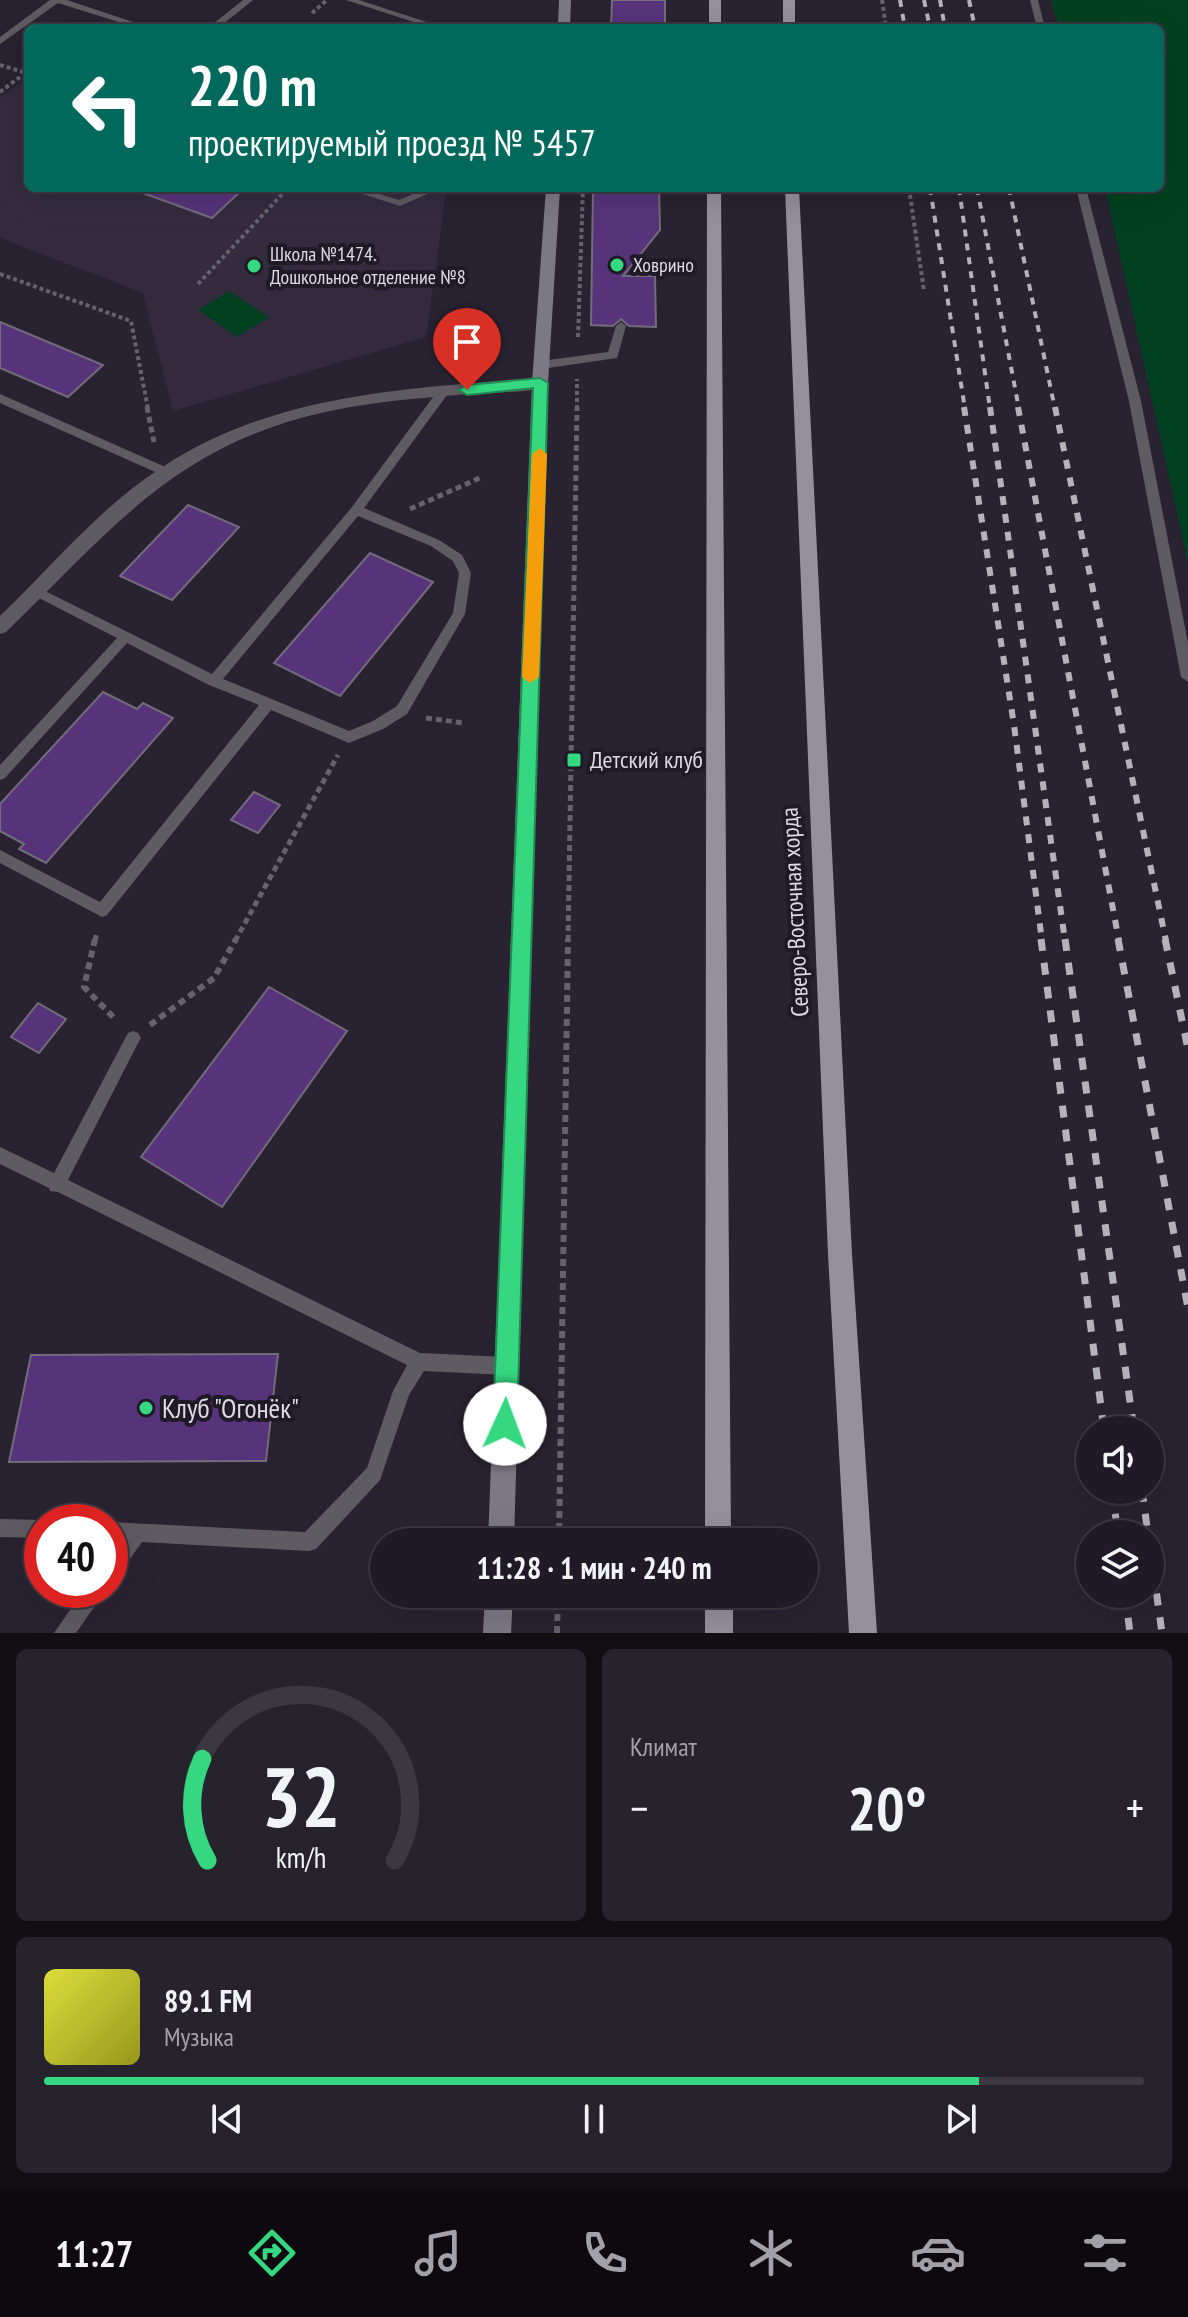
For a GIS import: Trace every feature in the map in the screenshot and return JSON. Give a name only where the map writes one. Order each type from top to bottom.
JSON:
[{"type":"main road","points":[[715,0],[715,24]]},
{"type":"main road","points":[[789,0],[789,24]]},
{"type":"main road","points":[[714,192],[718,1528]]},
{"type":"main road","name":"Северо-Восточная хорда","points":[[792,192],[839,1238],[863,1633]]},
{"type":"main road","points":[[719,1608],[719,1633]]},
{"type":"street","points":[[564,24],[565,0]]},
{"type":"street","points":[[501,1528],[541,374],[553,192]]},
{"type":"street","points":[[0,627],[135,497],[166,472],[235,435],[286,415],[342,401],[443,392],[541,374]]},
{"type":"street","points":[[497,1633],[498,1608]]},
{"type":"lane","points":[[0,41],[57,0],[134,24]]},
{"type":"lane","points":[[217,24],[249,0]]},
{"type":"lane","points":[[350,0],[428,24]]},
{"type":"lane","points":[[1034,0],[1040,24]]},
{"type":"lane","points":[[363,192],[400,203],[426,192]]},
{"type":"lane","points":[[1082,192],[1135,401],[1188,677]]},
{"type":"lane","points":[[541,374],[577,360],[613,355],[621,326]]},
{"type":"lane","points":[[214,681],[356,510],[443,392]]},
{"type":"lane","points":[[0,398],[166,472]]},
{"type":"lane","points":[[37,592],[214,681],[349,737],[378,725],[402,710],[459,614],[465,573],[458,558],[435,543],[356,510]]},
{"type":"lane","points":[[0,774],[126,636]]},
{"type":"lane","points":[[0,856],[102,910],[268,704]]},
{"type":"lane","points":[[56,1185],[133,1038]]},
{"type":"lane","points":[[0,1155],[419,1362],[507,1366]]},
{"type":"lane","points":[[128,1532],[309,1542],[374,1474],[402,1391],[419,1362]]},
{"type":"lane","points":[[0,1528],[24,1529]]},
{"type":"lane","points":[[128,1546],[138,1532]]},
{"type":"lane","points":[[64,1633],[83,1608]]},
{"type":"path","points":[[312,13],[327,0]]},
{"type":"path","points":[[882,0],[885,24]]},
{"type":"path","points":[[0,65],[24,72]]},
{"type":"path","points":[[0,92],[24,75]]},
{"type":"path","points":[[198,284],[284,192]]},
{"type":"path","points":[[559,1528],[577,360],[583,192]]},
{"type":"path","points":[[910,192],[924,291]]},
{"type":"path","points":[[0,274],[131,321],[155,441],[140,460]]},
{"type":"path","points":[[384,521],[482,477]]},
{"type":"path","points":[[396,713],[464,723]]},
{"type":"path","points":[[102,910],[84,987],[133,1038],[214,978],[349,737]]},
{"type":"path","points":[[557,1633],[558,1608]]},
{"type":"shaded area","name":"Школа №1474. Дошкольное отделение №8","points":[[24,80],[24,192],[446,193],[426,337],[173,411],[143,293],[0,238],[0,98]]},
{"type":"green space","points":[[1051,0],[1188,0],[1188,563],[1106,192],[1164,192],[1164,24],[1058,24]]},
{"type":"green space","points":[[229,291],[269,317],[237,337],[198,310]]},
{"type":"building","points":[[612,0],[665,0],[665,24],[611,24]]},
{"type":"building","points":[[140,192],[240,192],[212,218]]},
{"type":"building","name":"Ховрино","points":[[593,192],[659,192],[660,230],[623,276],[655,276],[656,327],[629,326],[621,319],[613,326],[591,325]]},
{"type":"building","points":[[0,322],[103,365],[68,397],[0,368]]},
{"type":"building","points":[[188,505],[239,527],[172,600],[120,576]]},
{"type":"building","points":[[370,553],[433,582],[340,696],[274,663]]},
{"type":"building","points":[[103,692],[137,709],[143,703],[173,718],[46,863],[19,849],[24,844],[0,831],[0,804]]},
{"type":"building","points":[[254,792],[280,805],[258,833],[231,820]]},
{"type":"building","points":[[269,987],[347,1031],[222,1207],[141,1157]]},
{"type":"building","points":[[38,1003],[66,1019],[39,1053],[11,1037]]},
{"type":"building","name":"Клуб \"Огонёк\"","points":[[278,1354],[266,1461],[9,1462],[31,1355]]},
{"type":"railway","points":[[900,0],[904,24]]},
{"type":"railway","points":[[924,0],[929,24]]},
{"type":"railway","points":[[940,0],[944,24]]},
{"type":"railway","points":[[969,0],[974,24]]},
{"type":"railway","points":[[931,192],[965,409]]},
{"type":"railway","points":[[960,192],[990,409]]},
{"type":"railway","points":[[978,192],[1019,409]]},
{"type":"railway","points":[[1010,192],[1055,409]]},
{"type":"railway","points":[[964,407],[1014,725],[1042,941]]},
{"type":"railway","points":[[990,407],[1065,941]]},
{"type":"railway","points":[[1018,407],[1119,941]]},
{"type":"railway","points":[[1055,407],[1166,941]]},
{"type":"railway","points":[[1041,939],[1102,1416]]},
{"type":"railway","points":[[1065,939],[1132,1416]]},
{"type":"railway","points":[[1118,939],[1188,1308]]},
{"type":"railway","points":[[1165,939],[1188,1049]]},
{"type":"railway","points":[[1114,1504],[1116,1520]]},
{"type":"railway","points":[[1144,1504],[1146,1520]]},
{"type":"railway","points":[[1127,1608],[1130,1633]]},
{"type":"railway","points":[[1159,1608],[1162,1633]]},
{"type":"slow traffic","points":[[530,677],[540,454]]},
{"type":"place","name":"Ховрино","points":[[617,265]]},
{"type":"place","name":"Школа №1474. Дошкольное отделение №8","points":[[254,266]]},
{"type":"place","name":"Детский клуб","points":[[574,760]]},
{"type":"place","name":"Клуб \"Огонёк\"","points":[[146,1408]]},
{"type":"route","points":[[467,390],[540,383],[505,1424]]}]
